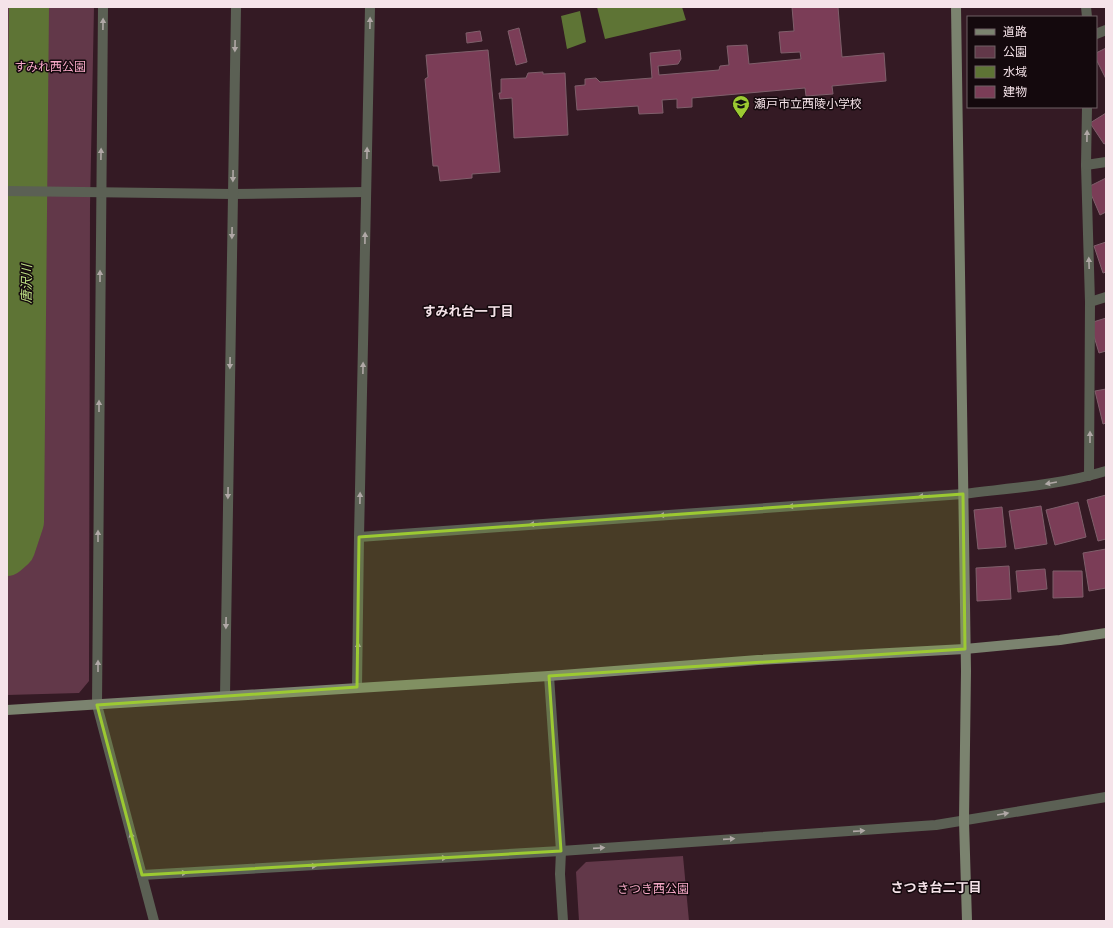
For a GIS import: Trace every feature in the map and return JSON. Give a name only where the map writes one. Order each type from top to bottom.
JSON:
[{"type":"street","points":[[103,7],[97,704],[154,921]]},
{"type":"street","points":[[225,696],[236,7]]},
{"type":"street","points":[[358,687],[359,537],[370,7]]},
{"type":"street","points":[[956,7],[965,649],[964,821],[967,921]]},
{"type":"street","points":[[1087,108],[1086,165],[1090,302],[1089,476]]},
{"type":"street","points":[[1086,165],[1106,162]]},
{"type":"street","points":[[8,192],[232,194],[366,192]]},
{"type":"street","points":[[1090,302],[1106,297]]},
{"type":"street","points":[[359,537],[963,494],[1044,485],[1106,471]]},
{"type":"street","points":[[7,710],[549,676],[758,660],[965,649],[1060,640],[1106,633]]},
{"type":"street","points":[[549,676],[563,921]]},
{"type":"street","points":[[142,876],[560,851],[936,825],[1106,797]]},
{"type":"highlighted area","points":[[963,494],[965,649],[549,676],[561,851],[142,875],[97,705],[357,687],[359,537]]},
{"type":"green space","name":"すみれ西公園","points":[[7,7],[94,7],[90,206],[89,681],[79,693],[7,695]]},
{"type":"green space","name":"さつき西公園","points":[[683,856],[689,921],[579,921],[576,872],[586,862]]},
{"type":"water","points":[[597,7],[682,7],[686,20],[605,39]]},
{"type":"water","points":[[580,11],[586,42],[567,49],[561,16]]},
{"type":"building","points":[[792,7],[838,7],[842,57],[884,53],[886,81],[832,86],[833,94],[806,96],[805,88],[692,98],[692,107],[677,108],[677,99],[662,100],[663,113],[639,114],[638,106],[577,110],[575,86],[585,85],[585,79],[596,78],[600,82],[652,78],[650,53],[680,50],[681,59],[678,64],[658,66],[659,75],[719,70],[720,66],[729,65],[727,46],[747,45],[749,64],[801,59],[800,52],[781,53],[779,32],[794,31]]},
{"type":"building","points":[[519,28],[527,62],[516,65],[508,31]]},
{"type":"building","points":[[480,31],[482,41],[467,43],[466,33]]},
{"type":"building","points":[[1106,48],[1106,79],[1097,61],[1097,52]]},
{"type":"building","points":[[488,50],[500,172],[472,174],[472,178],[440,181],[438,166],[433,166],[425,79],[428,77],[426,55]]},
{"type":"building","points":[[543,72],[543,74],[565,73],[568,135],[514,138],[512,98],[500,99],[499,93],[501,93],[501,79],[526,78],[528,73]]},
{"type":"building","points":[[1106,113],[1106,143],[1104,144],[1090,123]]},
{"type":"building","points":[[1106,178],[1106,212],[1100,215],[1088,187]]},
{"type":"building","points":[[1106,242],[1106,272],[1103,273],[1094,246]]},
{"type":"building","points":[[1106,318],[1106,351],[1099,353],[1090,323]]},
{"type":"building","points":[[1106,389],[1106,423],[1103,424],[1095,391]]},
{"type":"building","points":[[1106,495],[1106,539],[1098,541],[1087,500]]},
{"type":"building","points":[[1078,502],[1086,537],[1055,545],[1046,510]]},
{"type":"building","points":[[1041,506],[1047,544],[1015,549],[1009,511]]},
{"type":"building","points":[[1002,507],[1006,547],[978,549],[974,510]]},
{"type":"building","points":[[1106,549],[1106,588],[1089,591],[1083,553]]},
{"type":"building","points":[[1009,566],[1011,599],[977,601],[976,568]]},
{"type":"building","points":[[1045,569],[1047,589],[1018,592],[1016,571]]},
{"type":"building","points":[[1053,571],[1082,571],[1083,597],[1053,598]]},
{"type":"waterway","name":"唐沢川","points":[[7,556],[15,549],[24,522],[29,7]]},
{"type":"place","name":"瀬戸市立西陵小学校","points":[[741,119]]},
{"type":"district","name":"すみれ台一丁目","points":[[468,311]]},
{"type":"district","name":"さつき台二丁目","points":[[936,887]]}]
